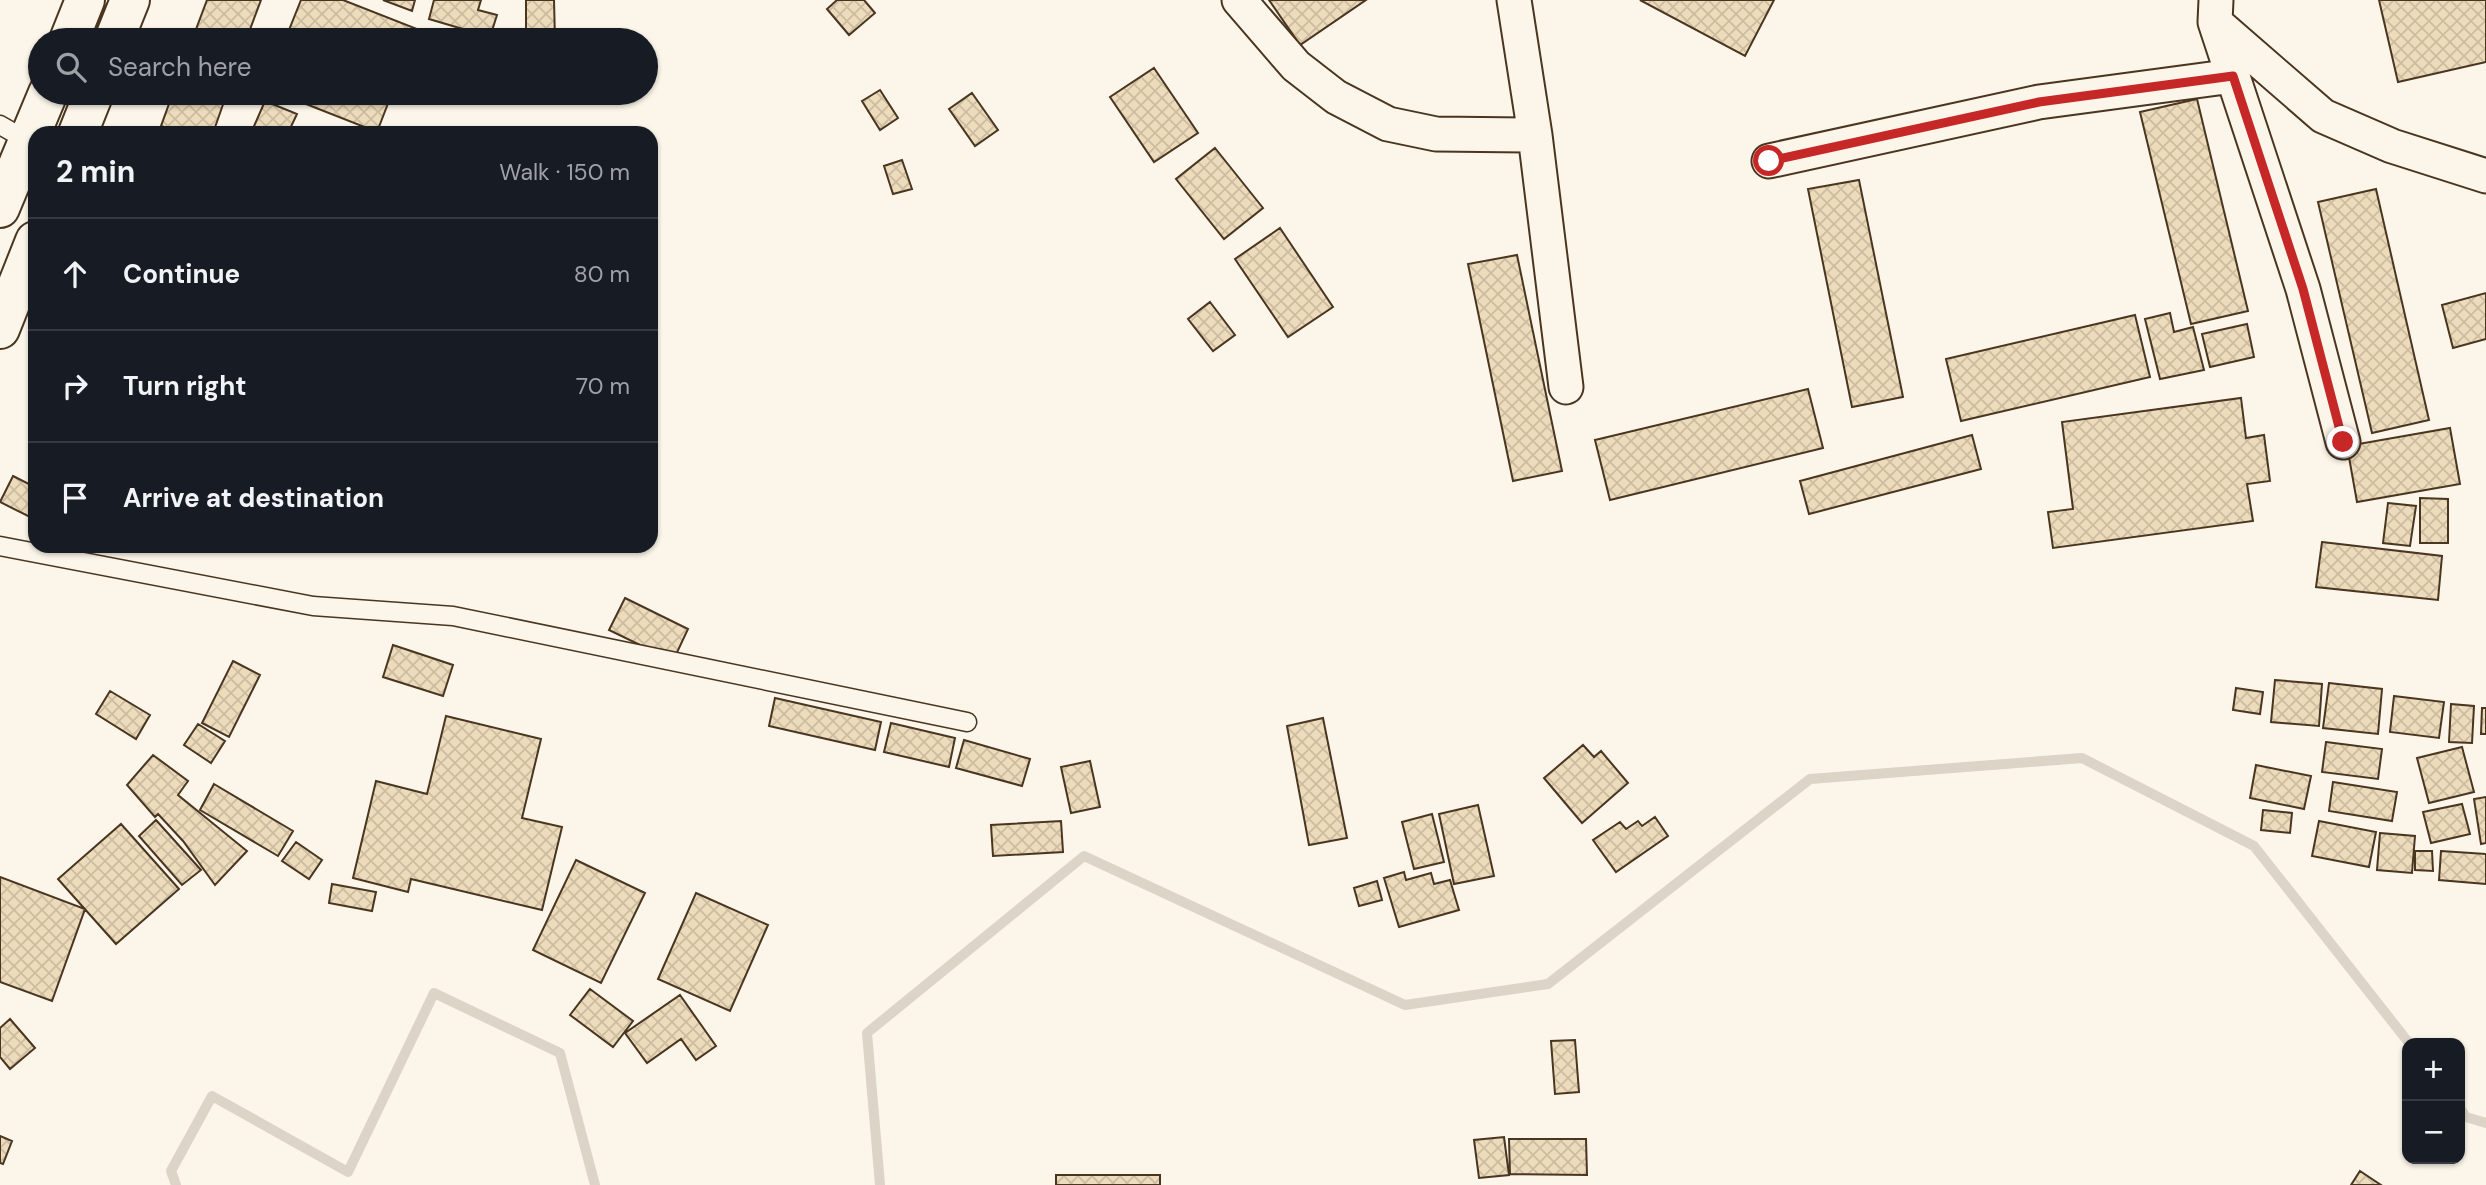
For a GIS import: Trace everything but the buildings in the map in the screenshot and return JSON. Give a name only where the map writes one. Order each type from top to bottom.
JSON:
[{"type":"main road","points":[[74,28],[85,0]]},
{"type":"main road","points":[[119,28],[130,0]]},
{"type":"main road","points":[[0,208],[14,133],[38,105]]},
{"type":"main road","points":[[81,126],[89,105]]},
{"type":"main road","points":[[0,329],[28,259]]},
{"type":"street","points":[[1239,0],[1296,66],[1336,97],[1388,124],[1436,134],[1535,135]]},
{"type":"street","points":[[1514,0],[1535,135],[1566,387]]},
{"type":"street","points":[[2216,11],[2233,76],[2303,289],[2343,442]]},
{"type":"street","points":[[2216,11],[2323,116],[2392,146],[2486,176]]},
{"type":"street","points":[[1769,161],[2039,102],[2233,76]]},
{"type":"lane","points":[[0,546],[28,551]]},
{"type":"lane","points":[[37,553],[313,606],[453,616],[967,722]]},
{"type":"waterway","points":[[880,1185],[867,1033],[1084,856],[1405,1005],[1548,984],[1810,779],[2082,758],[2254,846],[2405,1038]]},
{"type":"waterway","points":[[176,1185],[171,1171],[212,1096],[348,1172],[434,993],[560,1053],[595,1185]]},
{"type":"waterway","points":[[2465,1116],[2486,1123]]},
{"type":"route","points":[[1769,161],[2039,102],[2233,76],[2303,289],[2343,442]]}]
